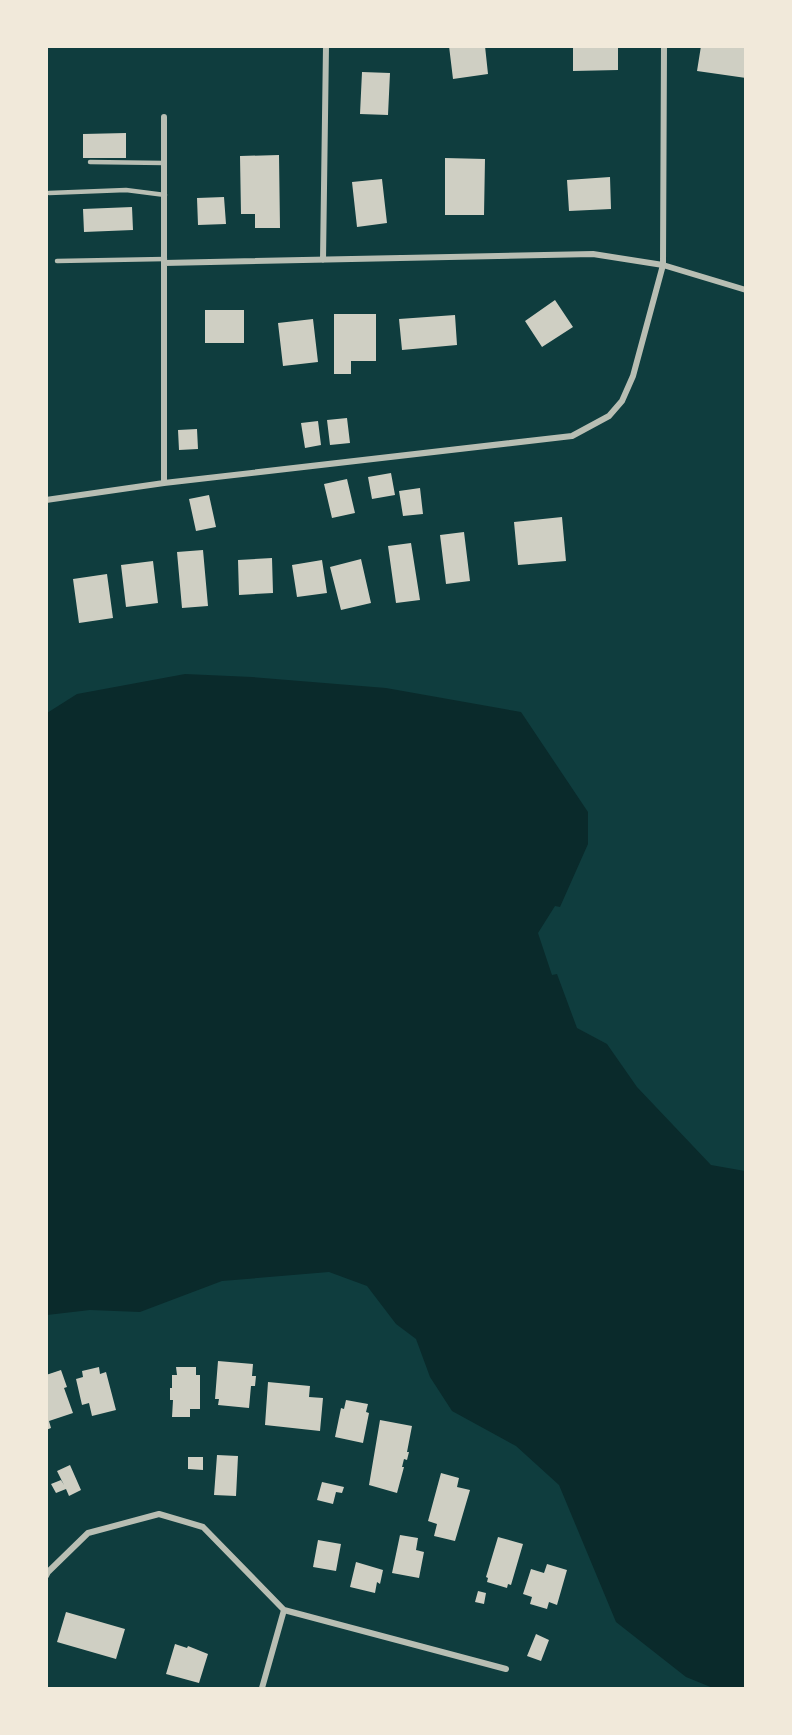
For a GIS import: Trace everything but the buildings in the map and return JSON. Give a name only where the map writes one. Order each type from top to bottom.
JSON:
[{"type":"street","points":[[323,260],[326,46]]},
{"type":"street","points":[[46,500],[164,483],[572,436],[609,416],[622,401],[633,376],[663,265],[664,46]]},
{"type":"street","points":[[164,117],[164,483]]},
{"type":"street","points":[[165,261],[593,254],[663,265],[746,290]]},
{"type":"street","points":[[46,1576],[88,1533],[159,1514],[203,1527],[284,1610],[506,1669]]},
{"type":"street","points":[[262,1689],[284,1610]]},
{"type":"lane","points":[[90,162],[164,163]]},
{"type":"lane","points":[[49,193],[126,190],[165,195]]},
{"type":"lane","points":[[57,261],[165,261]]},
{"type":"water","points":[[185,674],[386,688],[521,712],[588,812],[588,844],[560,907],[555,906],[538,933],[552,975],[557,974],[577,1028],[607,1044],[637,1087],[711,1165],[745,1171],[745,1688],[713,1688],[686,1677],[616,1622],[559,1485],[516,1446],[452,1411],[430,1377],[416,1339],[396,1324],[367,1286],[329,1272],[222,1281],[140,1312],[90,1310],[47,1315],[47,713],[77,694]]}]
